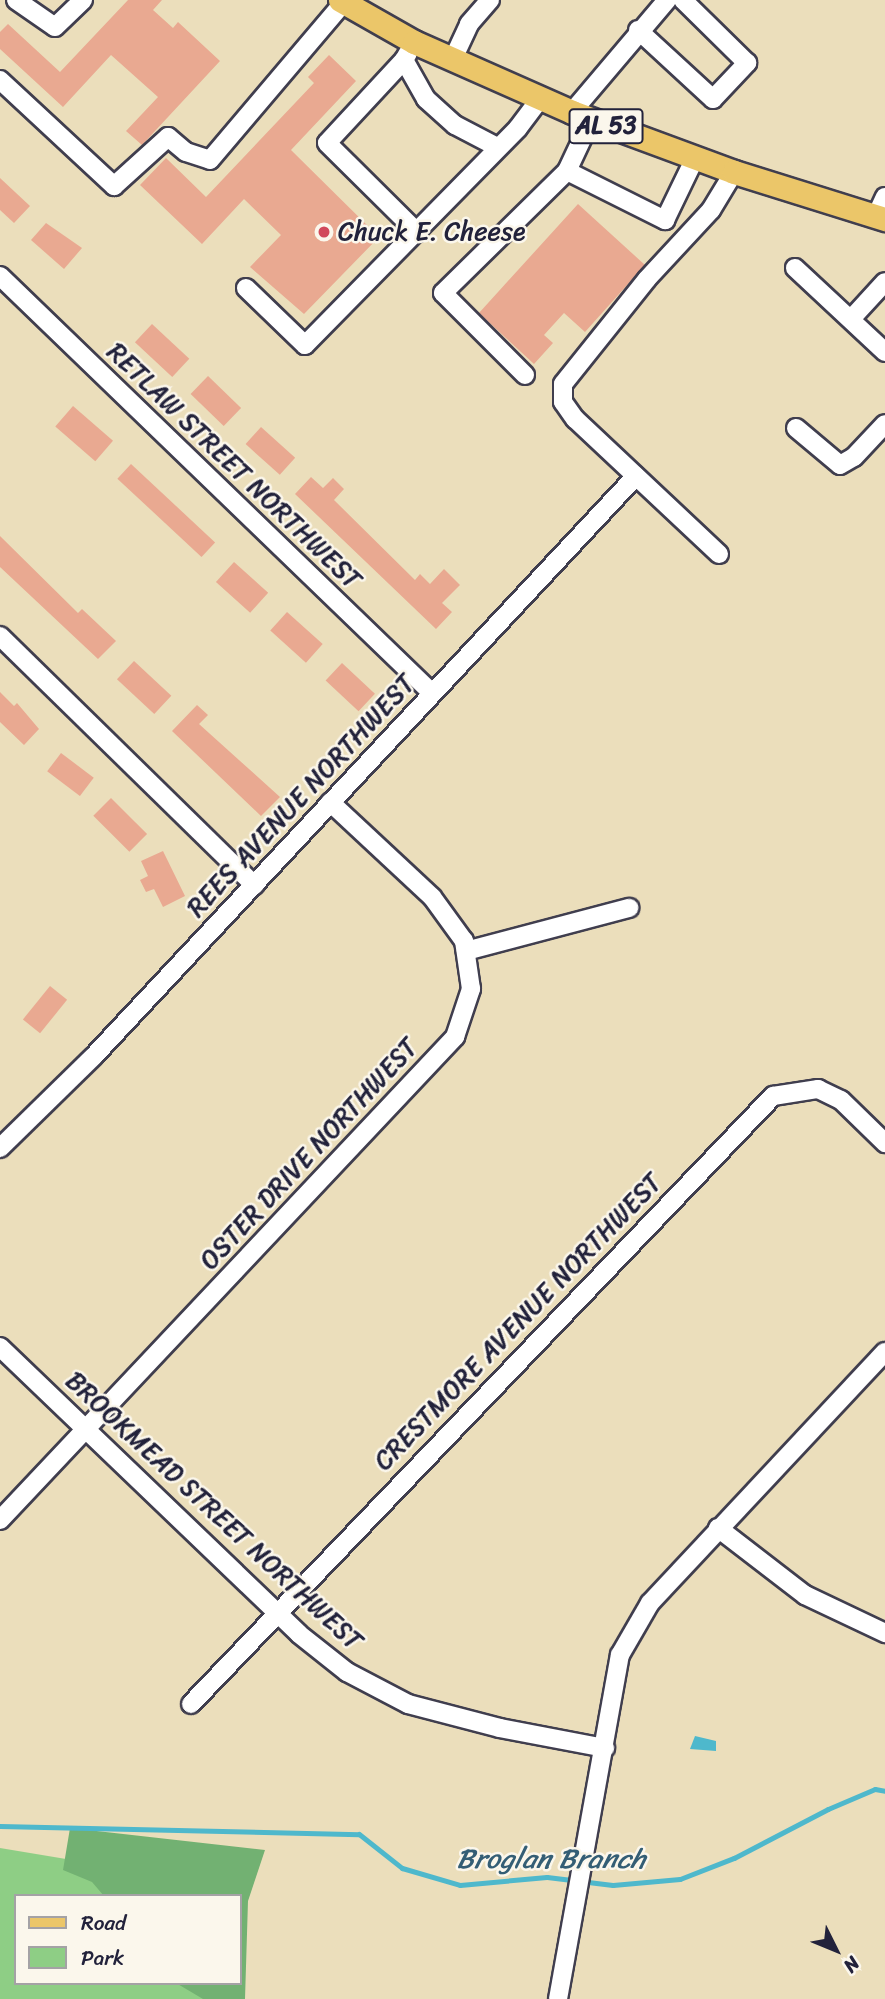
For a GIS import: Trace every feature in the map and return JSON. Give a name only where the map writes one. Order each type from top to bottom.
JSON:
[{"type":"main road","name":"AL 53","points":[[342,1],[409,51],[453,59],[582,116],[734,172],[882,211]]},
{"type":"street","points":[[16,0],[36,6],[55,27],[83,0]]},
{"type":"street","points":[[453,59],[469,24],[489,0]]},
{"type":"street","points":[[525,375],[443,293],[567,171],[582,116],[638,30],[667,0]]},
{"type":"street","points":[[638,30],[713,99],[747,63],[683,0]]},
{"type":"street","points":[[0,80],[114,186],[169,137],[186,152],[210,160],[342,1]]},
{"type":"street","points":[[417,232],[327,143],[409,51],[426,99],[456,125],[497,147]]},
{"type":"street","points":[[246,288],[305,345],[417,232],[540,99]]},
{"type":"street","points":[[567,171],[664,220],[695,158]]},
{"type":"street","points":[[719,554],[575,419],[563,402],[563,384],[647,279],[711,210],[734,172]]},
{"type":"street","points":[[795,268],[885,352]]},
{"type":"street","name":"RETLAW STREET NORTHWEST","points":[[0,276],[432,693]]},
{"type":"street","points":[[851,318],[885,282]]},
{"type":"street","points":[[796,428],[839,465],[855,457],[885,424]]},
{"type":"street","name":"REES AVENUE NORTHWEST","points":[[0,1148],[36,1116],[636,476]]},
{"type":"street","points":[[0,636],[254,884]]},
{"type":"street","name":"OSTER DRIVE NORTHWEST","points":[[0,1520],[455,1037],[471,989],[466,951],[454,924],[432,897],[330,802]]},
{"type":"street","points":[[466,951],[629,908]]},
{"type":"street","name":"CRESTMORE AVENUE NORTHWEST","points":[[191,1704],[748,1118],[773,1096],[808,1089],[841,1100],[885,1143]]},
{"type":"street","name":"BROOKMEAD STREET NORTHWEST","points":[[0,1348],[278,1612],[347,1672],[408,1704],[500,1728],[605,1748]]},
{"type":"street","points":[[558,1999],[620,1655],[650,1603],[885,1352]]},
{"type":"street","points":[[718,1528],[805,1595],[885,1633]]},
{"type":"green space","points":[[70,1828],[265,1850],[248,1901],[245,1999],[203,1999],[179,1985],[242,1985],[242,1894],[102,1894],[92,1882],[63,1870]]},
{"type":"green space","points":[[0,1848],[96,1864],[125,1894],[14,1894],[14,1985],[214,1985],[227,1999],[0,1999]]},
{"type":"water","points":[[695,1736],[716,1741],[716,1751],[690,1749]]},
{"type":"building","points":[[128,0],[162,0],[153,10],[173,28],[178,22],[220,61],[142,145],[126,131],[158,97],[111,55],[63,107],[0,49],[0,32],[8,24],[60,72]]},
{"type":"building","points":[[329,55],[356,81],[291,150],[379,237],[304,314],[250,267],[281,235],[244,199],[202,244],[140,185],[166,158],[206,197],[314,83],[308,77]]},
{"type":"building","points":[[0,178],[30,206],[14,223],[0,210]]},
{"type":"building","points":[[578,204],[645,265],[585,332],[564,313],[544,335],[553,343],[534,364],[479,313]]},
{"type":"building","points":[[46,223],[82,248],[64,269],[31,240]]},
{"type":"building","points":[[152,324],[189,359],[172,377],[135,342]]},
{"type":"building","points":[[208,376],[241,408],[224,426],[191,394]]},
{"type":"building","points":[[73,406],[113,441],[95,461],[55,426]]},
{"type":"building","points":[[261,427],[295,458],[280,475],[246,444]]},
{"type":"building","points":[[131,464],[215,542],[201,557],[117,479]]},
{"type":"building","points":[[311,477],[323,488],[333,478],[344,489],[334,500],[415,580],[420,574],[430,584],[444,569],[460,585],[442,603],[452,612],[436,629],[295,494]]},
{"type":"building","points":[[0,536],[78,613],[82,609],[116,641],[98,659],[0,567]]},
{"type":"building","points":[[234,562],[268,593],[250,613],[216,582]]},
{"type":"building","points":[[287,612],[323,644],[306,663],[270,631]]},
{"type":"building","points":[[134,661],[171,696],[154,714],[117,679]]},
{"type":"building","points":[[342,663],[375,694],[359,711],[326,681]]},
{"type":"building","points":[[0,692],[14,706],[17,703],[39,729],[24,745],[0,722]]},
{"type":"building","points":[[197,705],[208,715],[199,724],[280,797],[261,816],[172,731]]},
{"type":"building","points":[[61,753],[94,778],[80,796],[47,771]]},
{"type":"building","points":[[111,798],[147,834],[129,852],[93,816]]},
{"type":"building","points":[[163,851],[185,896],[163,907],[154,889],[146,892],[140,880],[148,876],[141,861]]},
{"type":"building","points":[[50,986],[67,1000],[40,1033],[23,1019]]},
{"type":"waterway","name":"Broglan Branch","points":[[0,1826],[359,1834],[402,1868],[460,1885],[547,1877],[613,1885],[680,1879],[734,1858],[828,1809],[875,1789],[885,1791]]},
{"type":"place","name":"Chuck E. Cheese","points":[[324,232]]}]
